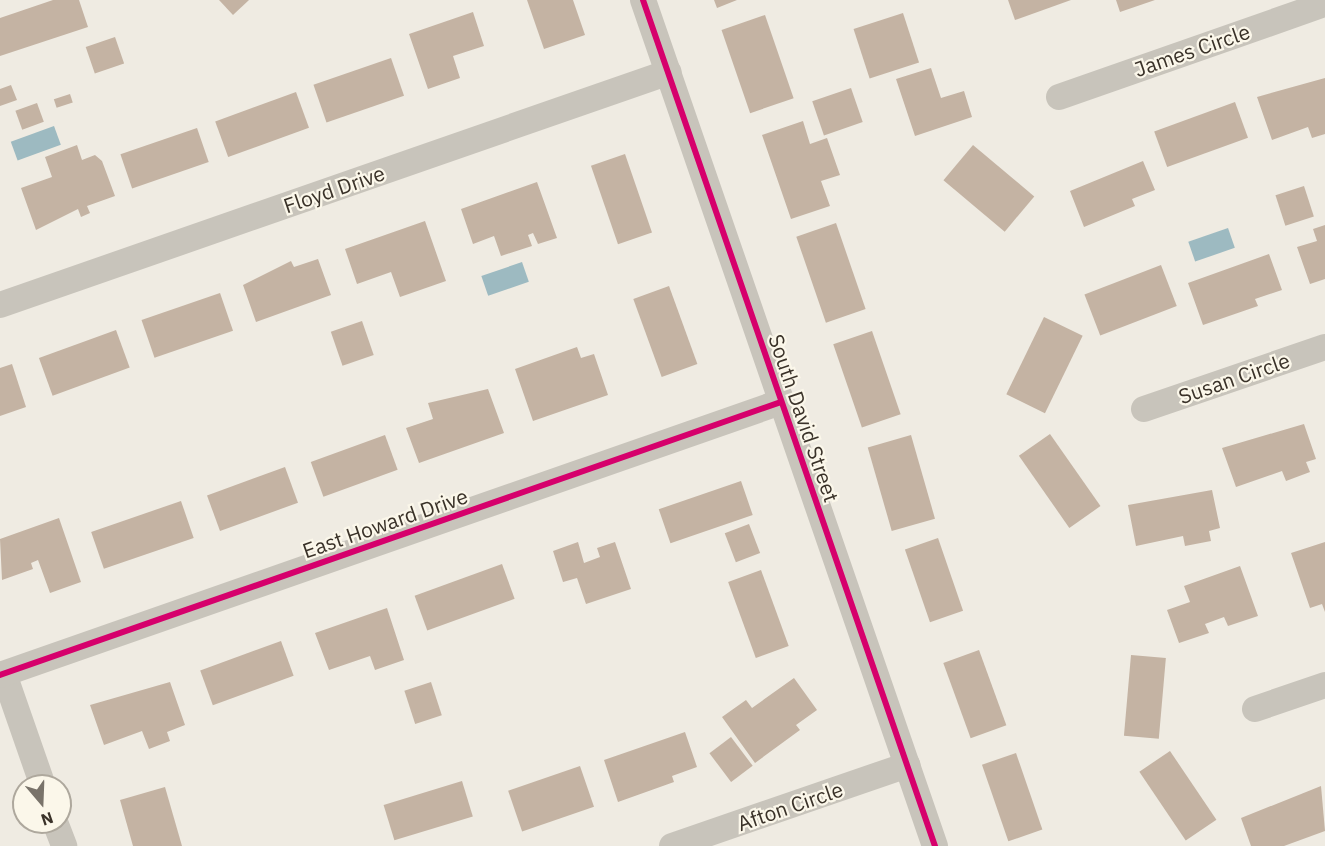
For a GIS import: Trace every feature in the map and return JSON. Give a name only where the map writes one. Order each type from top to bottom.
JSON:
[{"type":"street","name":"South David Street","points":[[643,0],[935,846]]},
{"type":"street","name":"James Circle","points":[[1059,97],[1325,4]]},
{"type":"street","name":"Floyd Drive","points":[[0,305],[669,72]]},
{"type":"street","name":"Susan Circle","points":[[1144,409],[1325,347]]},
{"type":"street","name":"East Howard Drive","points":[[2,674],[781,402]]},
{"type":"street","points":[[2,674],[39,774]]},
{"type":"street","points":[[1255,709],[1325,686]]},
{"type":"street","name":"Afton Circle","points":[[672,846],[908,765]]},
{"type":"water","points":[[54,126],[61,145],[18,161],[11,142]]},
{"type":"water","points":[[1228,228],[1235,248],[1195,262],[1188,242]]},
{"type":"water","points":[[522,262],[529,282],[488,296],[481,276]]},
{"type":"building","points":[[53,0],[79,0],[88,27],[0,56],[0,18]]},
{"type":"building","points":[[219,0],[249,0],[233,15]]},
{"type":"building","points":[[527,0],[573,0],[585,35],[544,49]]},
{"type":"building","points":[[714,0],[737,0],[717,8]]},
{"type":"building","points":[[1008,0],[1071,0],[1015,20]]},
{"type":"building","points":[[1116,0],[1155,0],[1120,12]]},
{"type":"building","points":[[473,12],[484,46],[453,56],[460,78],[428,89],[409,34]]},
{"type":"building","points":[[903,13],[919,62],[870,79],[854,29]]},
{"type":"building","points":[[765,15],[794,98],[750,113],[722,30]]},
{"type":"building","points":[[115,37],[124,63],[95,74],[86,47]]},
{"type":"building","points":[[391,58],[404,96],[326,123],[313,85]]},
{"type":"building","points":[[931,68],[941,98],[964,91],[972,117],[915,136],[896,79]]},
{"type":"building","points":[[1325,78],[1325,134],[1312,138],[1308,127],[1272,140],[1257,97]]},
{"type":"building","points":[[11,85],[17,100],[0,106],[0,89]]},
{"type":"building","points":[[851,88],[863,122],[824,135],[812,101]]},
{"type":"building","points":[[296,92],[309,128],[228,157],[215,121]]},
{"type":"building","points":[[70,94],[73,103],[57,108],[54,99]]},
{"type":"building","points":[[1235,102],[1248,138],[1167,167],[1154,131]]},
{"type":"building","points":[[37,103],[44,122],[22,130],[15,111]]},
{"type":"building","points":[[803,121],[810,144],[827,138],[840,175],[821,181],[830,206],[791,219],[762,135]]},
{"type":"building","points":[[197,128],[209,162],[132,188],[120,154]]},
{"type":"building","points":[[77,145],[82,160],[95,155],[102,161],[115,196],[87,206],[90,213],[81,217],[78,209],[36,230],[21,188],[52,177],[45,157]]},
{"type":"building","points":[[973,145],[1034,196],[1005,232],[943,180]]},
{"type":"building","points":[[625,154],[652,232],[618,244],[591,166]]},
{"type":"building","points":[[1143,161],[1155,190],[1132,199],[1135,206],[1084,227],[1070,191]]},
{"type":"building","points":[[537,182],[557,238],[538,244],[533,233],[528,235],[532,246],[501,256],[494,236],[473,244],[461,209]]},
{"type":"building","points":[[1304,186],[1314,216],[1285,226],[1275,195]]},
{"type":"building","points":[[425,221],[446,281],[400,297],[391,272],[357,284],[345,249]]},
{"type":"building","points":[[836,223],[866,309],[826,323],[796,237]]},
{"type":"building","points":[[1325,225],[1325,279],[1310,284],[1297,247],[1317,241],[1313,229]]},
{"type":"building","points":[[1269,254],[1282,290],[1255,299],[1258,306],[1203,325],[1188,283]]},
{"type":"building","points":[[318,259],[331,295],[256,322],[243,285],[291,261],[294,267]]},
{"type":"building","points":[[1161,265],[1177,306],[1100,335],[1084,294]]},
{"type":"building","points":[[669,286],[697,364],[662,377],[633,299]]},
{"type":"building","points":[[220,293],[233,331],[155,358],[142,320]]},
{"type":"building","points":[[1044,317],[1083,336],[1045,413],[1006,394]]},
{"type":"building","points":[[362,321],[374,355],[343,366],[331,332]]},
{"type":"building","points":[[116,330],[130,368],[53,396],[39,358]]},
{"type":"building","points":[[872,331],[901,414],[862,428],[833,344]]},
{"type":"building","points":[[577,347],[581,358],[594,354],[608,395],[533,421],[515,369]]},
{"type":"building","points":[[12,364],[26,407],[0,416],[0,368]]},
{"type":"building","points":[[488,389],[504,433],[419,463],[406,428],[433,419],[428,403]]},
{"type":"building","points":[[1304,424],[1316,459],[1306,462],[1310,472],[1286,481],[1282,471],[1236,487],[1222,448]]},
{"type":"building","points":[[1050,434],[1100,506],[1069,528],[1019,456]]},
{"type":"building","points":[[385,435],[398,470],[323,497],[311,462]]},
{"type":"building","points":[[911,435],[935,519],[892,531],[868,447]]},
{"type":"building","points":[[285,467],[298,503],[220,531],[207,495]]},
{"type":"building","points":[[741,481],[753,515],[670,543],[659,509]]},
{"type":"building","points":[[1212,490],[1220,528],[1209,531],[1211,541],[1185,546],[1183,536],[1136,546],[1128,505]]},
{"type":"building","points":[[181,501],[194,538],[104,569],[91,532]]},
{"type":"building","points":[[59,518],[81,582],[50,593],[38,560],[31,563],[33,569],[2,580],[0,539]]},
{"type":"building","points":[[749,524],[760,553],[736,562],[725,533]]},
{"type":"building","points":[[938,538],[963,611],[930,622],[905,549]]},
{"type":"building","points":[[578,542],[584,563],[600,557],[597,548],[615,542],[631,589],[586,604],[577,578],[563,582],[553,551]]},
{"type":"building","points":[[1325,542],[1325,612],[1322,604],[1310,608],[1291,553]]},
{"type":"building","points":[[502,564],[515,599],[427,631],[415,596]]},
{"type":"building","points":[[1240,566],[1258,616],[1228,626],[1224,617],[1205,624],[1209,633],[1179,643],[1167,610],[1190,602],[1184,586]]},
{"type":"building","points":[[761,570],[789,646],[756,658],[728,582]]},
{"type":"building","points":[[387,608],[404,660],[375,670],[370,656],[329,670],[315,633]]},
{"type":"building","points":[[281,641],[294,676],[213,705],[200,670]]},
{"type":"building","points":[[979,650],[1006,725],[971,738],[943,663]]},
{"type":"building","points":[[1131,655],[1166,658],[1159,739],[1124,736]]},
{"type":"building","points":[[794,678],[817,710],[796,725],[800,730],[755,763],[722,717],[746,700],[752,708]]},
{"type":"building","points":[[170,682],[185,725],[167,732],[170,741],[149,749],[142,731],[104,745],[90,705]]},
{"type":"building","points":[[431,682],[442,715],[415,724],[404,691]]},
{"type":"building","points":[[685,732],[697,767],[672,776],[674,782],[618,802],[604,760]]},
{"type":"building","points":[[731,737],[753,766],[731,782],[709,753]]},
{"type":"building","points":[[1170,751],[1216,820],[1186,841],[1139,772]]},
{"type":"building","points":[[1016,753],[1042,830],[1008,841],[982,765]]},
{"type":"building","points":[[580,766],[594,807],[522,831],[508,791]]},
{"type":"building","points":[[462,781],[473,816],[394,840],[384,805]]},
{"type":"building","points":[[1321,786],[1325,831],[1284,846],[1251,846],[1241,818]]},
{"type":"building","points":[[165,787],[182,846],[133,846],[120,800]]},
{"type":"cycle path","points":[[643,0],[935,846]]},
{"type":"cycle path","points":[[0,675],[781,402]]}]
